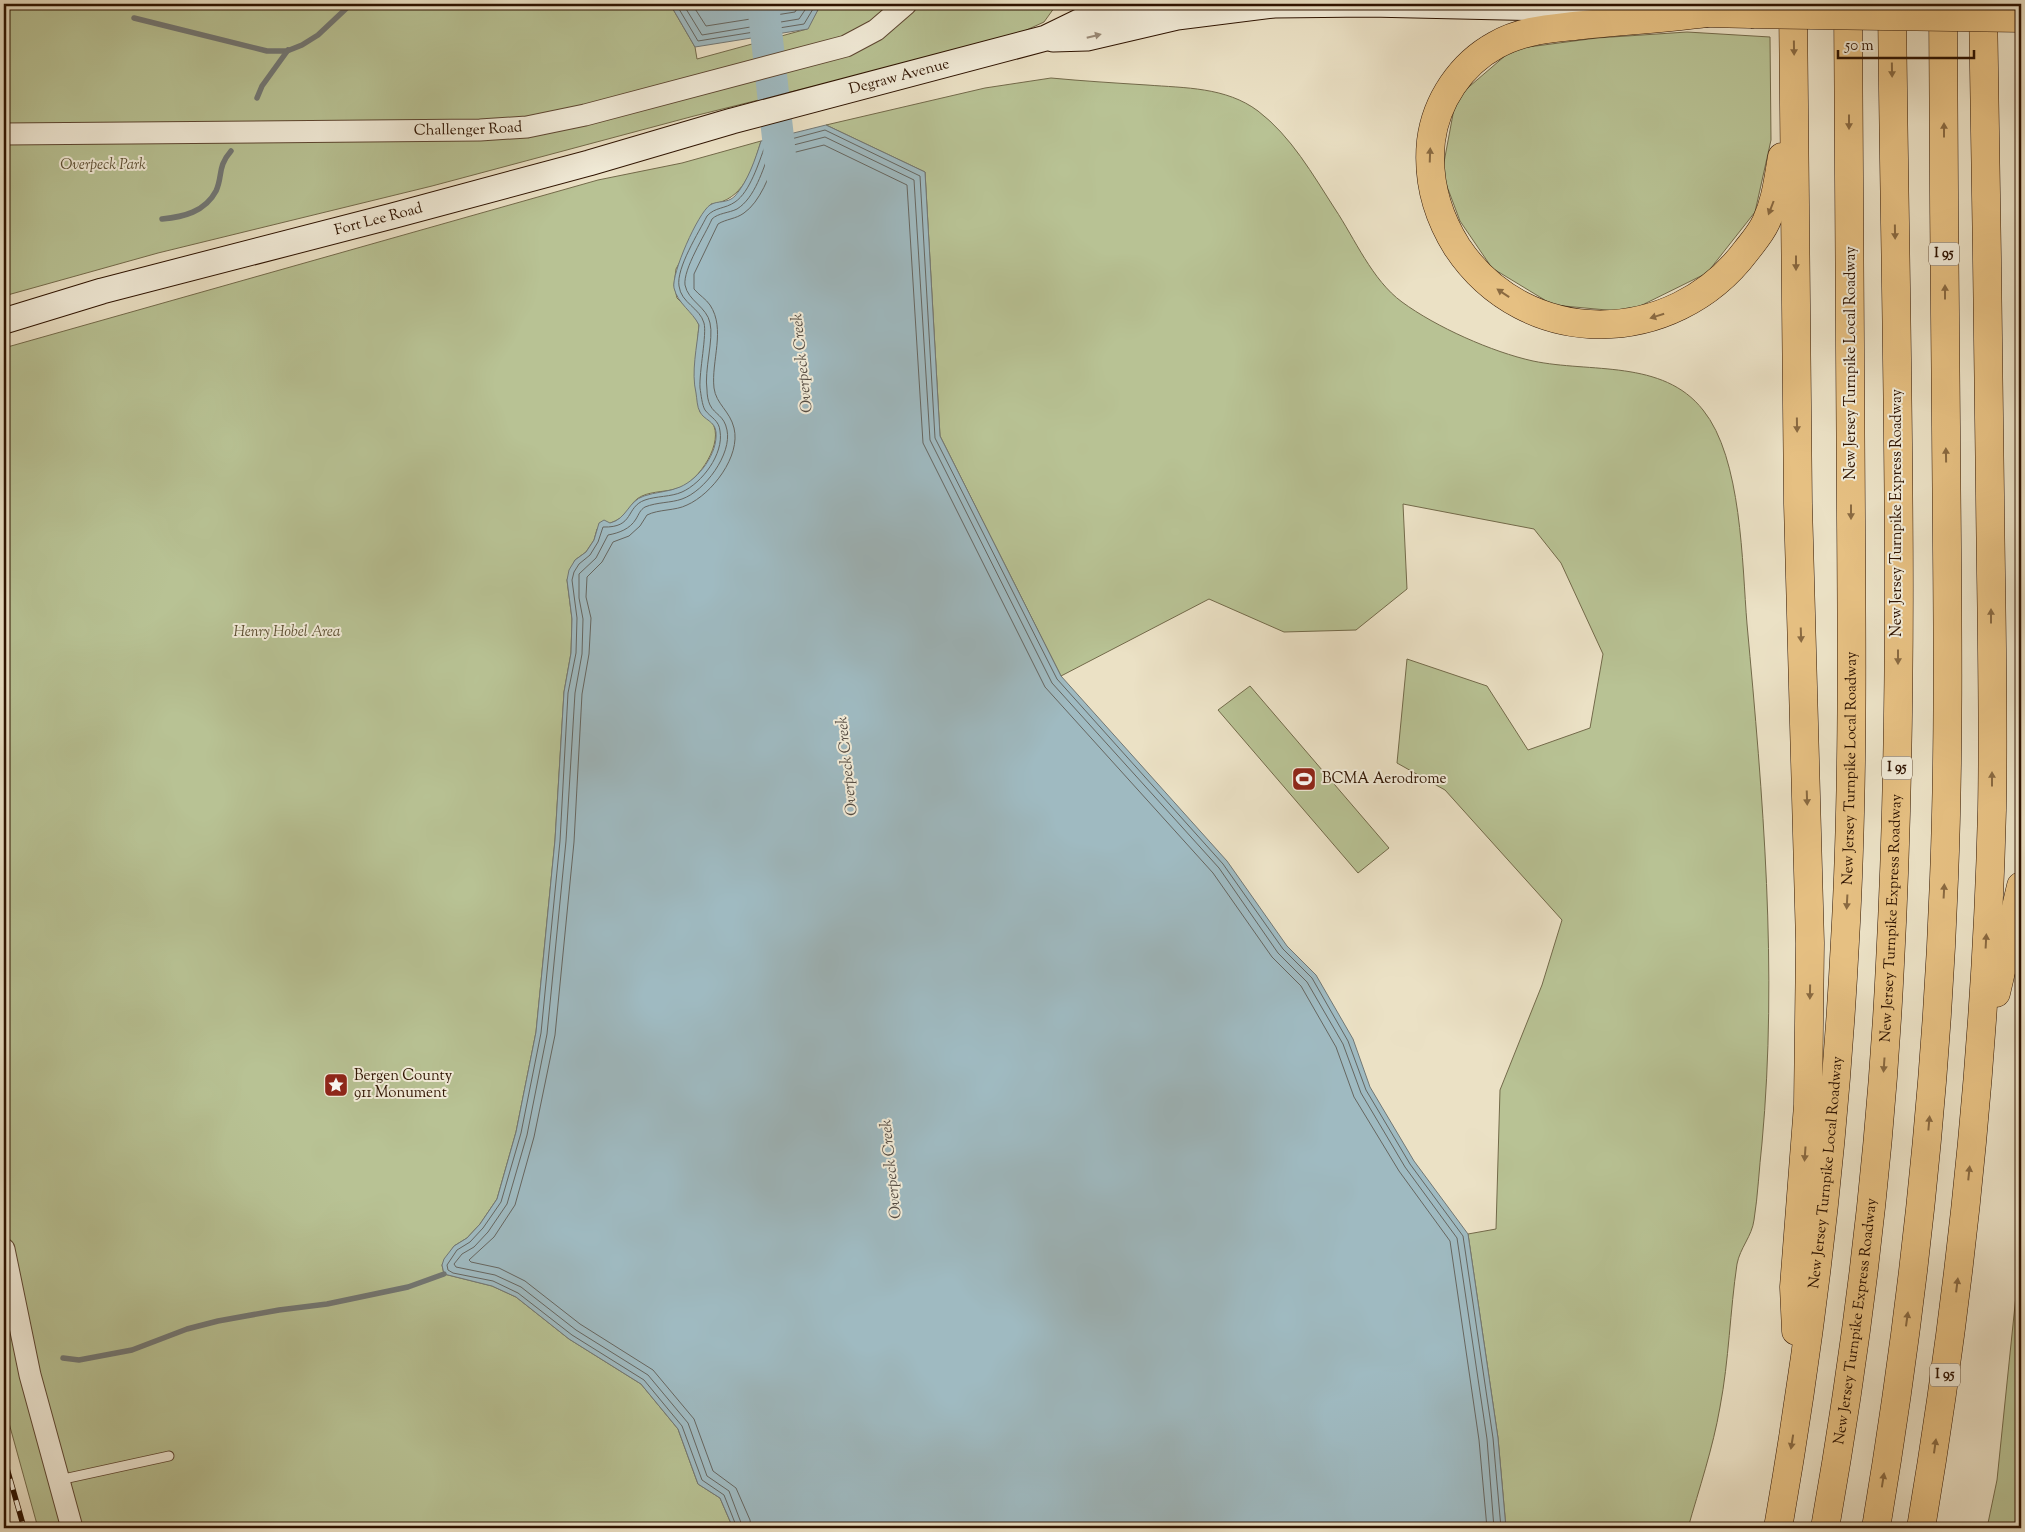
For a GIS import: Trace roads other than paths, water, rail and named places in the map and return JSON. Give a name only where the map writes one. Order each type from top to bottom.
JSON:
[{"type":"main road","name":"Degraw Avenue","points":[[751,116],[1046,38],[1082,20],[1145,4]]},
{"type":"main road","name":"Degraw Avenue","points":[[1046,38],[1060,40],[1087,38],[1185,16],[1290,4],[1594,8],[1707,13],[2021,18]]},
{"type":"main road","points":[[1794,4],[1798,513],[1810,943],[1808,1105],[1794,1287],[1800,1394]]},
{"type":"main road","name":"New Jersey Turnpike Local Roadway","points":[[1778,1528],[1800,1394],[1817,1270],[1832,1128],[1844,970],[1850,820],[1852,559],[1848,4]]},
{"type":"main road","name":"New Jersey Turnpike Express Roadway","points":[[1825,1528],[1843,1420],[1864,1258],[1881,1094],[1892,919],[1897,758],[1898,550],[1892,4]]},
{"type":"main road","name":"I 95","points":[[1876,1528],[1904,1342],[1924,1175],[1938,1007],[1944,882],[1948,665],[1943,4]]},
{"type":"main road","name":"I 95","points":[[1922,1528],[1954,1306],[1979,1060],[1992,808],[1983,4]]},
{"type":"main road","points":[[1707,13],[1666,19],[1613,21],[1530,32],[1496,45],[1466,68],[1445,98],[1437,116],[1430,152],[1430,175],[1434,197],[1451,238],[1479,274],[1496,289],[1532,310],[1573,323],[1594,325],[1635,322],[1671,312],[1688,304],[1717,284],[1730,271],[1765,224],[1776,193],[1794,92]]},
{"type":"main road","name":"Fort Lee Road","points":[[4,320],[110,289],[566,170],[751,116]]},
{"type":"main road","points":[[1979,1060],[2021,886]]},
{"type":"street","name":"Challenger Road","points":[[4,134],[504,129],[527,127],[586,115],[835,49],[867,36],[906,4]]},
{"type":"street","points":[[4,1249],[30,1375],[72,1528]]},
{"type":"lane","points":[[58,1480],[169,1456]]},
{"type":"water","points":[[670,4],[821,4],[808,29],[695,47]]},
{"type":"water","points":[[826,125],[925,172],[940,436],[1061,676],[1227,861],[1287,946],[1316,975],[1353,1039],[1370,1087],[1414,1161],[1468,1234],[1498,1438],[1506,1528],[733,1528],[720,1498],[698,1484],[678,1429],[641,1384],[569,1339],[516,1297],[492,1286],[444,1274],[442,1265],[444,1259],[454,1246],[467,1238],[480,1224],[497,1199],[516,1132],[536,1032],[555,840],[564,692],[571,653],[572,619],[567,580],[569,570],[575,560],[586,552],[594,540],[599,523],[604,520],[610,523],[616,521],[639,498],[676,489],[687,483],[706,464],[714,448],[716,432],[712,423],[702,415],[698,405],[694,368],[699,325],[679,299],[674,288],[674,281],[681,258],[686,244],[705,210],[710,205],[732,198],[740,190],[751,170],[761,141]]},
{"type":"waterway","points":[[134,18],[267,51],[287,51],[302,45],[318,35],[351,4]]},
{"type":"waterway","name":"Overpeck Creek","points":[[763,4],[783,182]]},
{"type":"waterway","points":[[257,98],[262,86],[288,50]]},
{"type":"waterway","points":[[162,219],[185,215],[200,209],[206,204],[216,191],[222,167],[231,151]]},
{"type":"waterway","points":[[63,1358],[79,1360],[132,1350],[187,1329],[218,1321],[327,1304],[408,1287],[444,1274]]},
{"type":"railway","points":[[4,1458],[24,1528]]},
{"type":"place","name":"BCMA Aerodrome","points":[[1304,779]]},
{"type":"place","name":"Bergen County 911 Monument","points":[[336,1085]]},
{"type":"park label","name":"Overpeck Park","points":[[103,165]]},
{"type":"park label","name":"Henry Hobel Area","points":[[287,632]]}]
